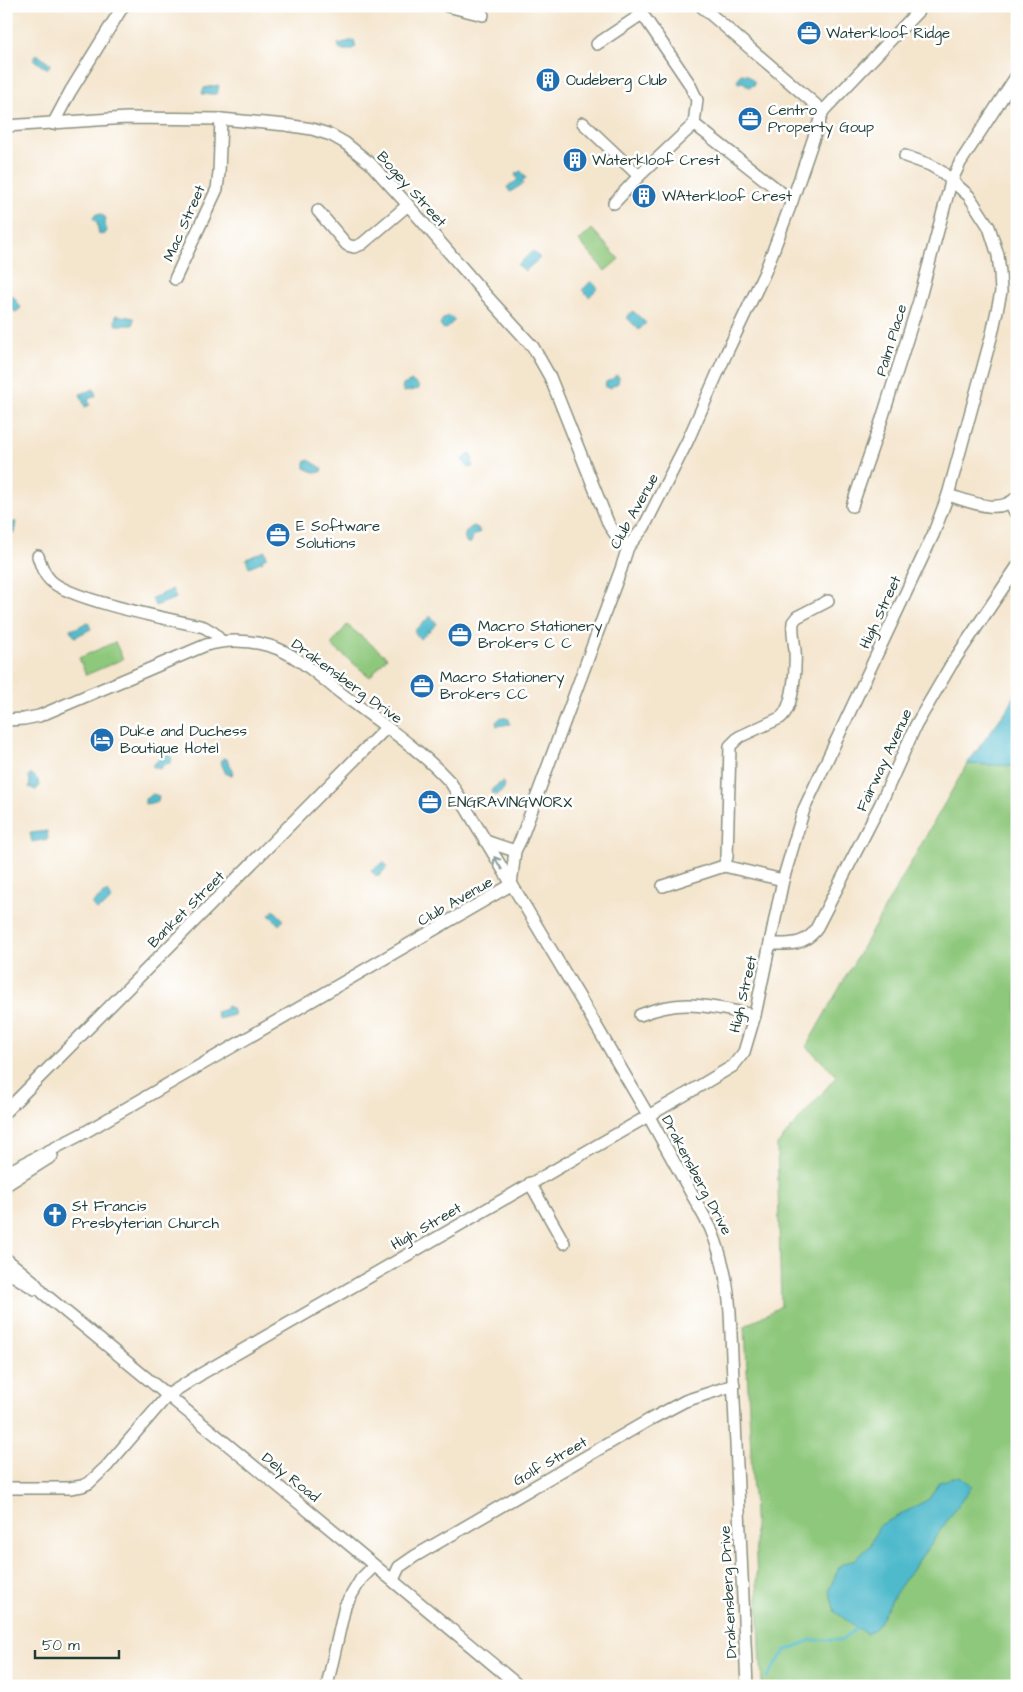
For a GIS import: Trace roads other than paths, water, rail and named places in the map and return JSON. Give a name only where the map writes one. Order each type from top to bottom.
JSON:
[{"type":"street","points":[[53,124],[70,92],[123,6]]},
{"type":"street","points":[[447,6],[483,15]]},
{"type":"street","points":[[701,6],[823,111]]},
{"type":"street","name":"Club Avenue","points":[[6,1173],[82,1134],[511,885],[515,851],[628,547],[644,527],[688,442],[727,352],[765,272],[823,111],[923,6]]},
{"type":"street","points":[[598,44],[640,10],[696,96],[694,124],[639,176],[614,203]]},
{"type":"street","name":"Palm Place","points":[[852,506],[919,301],[951,182],[960,163],[1017,75]]},
{"type":"street","name":"Bogey Street","points":[[6,126],[127,118],[221,119],[312,129],[331,135],[345,143],[370,163],[484,293],[512,322],[541,359],[609,525],[618,538],[628,547]]},
{"type":"street","name":"Mac Street","points":[[175,278],[217,189],[221,119]]},
{"type":"street","points":[[583,123],[639,176]]},
{"type":"street","points":[[694,124],[792,201]]},
{"type":"street","name":"High Street","points":[[6,1488],[70,1488],[82,1486],[89,1482],[102,1471],[168,1395],[719,1074],[739,1060],[744,1052],[755,1015],[783,880],[804,808],[933,535],[948,495],[992,334],[1001,292],[998,255],[989,226],[968,196],[942,172],[930,165],[905,156]]},
{"type":"street","points":[[318,211],[347,245],[354,247],[362,244],[408,205]]},
{"type":"street","points":[[948,495],[992,506],[1014,500],[1017,516]]},
{"type":"street","points":[[38,556],[41,567],[50,580],[63,589],[92,599],[204,628],[214,633],[221,641]]},
{"type":"street","name":"Fairway Avenue","points":[[770,944],[799,943],[815,931],[880,805],[916,725],[951,665],[1017,567]]},
{"type":"street","points":[[724,866],[727,857],[730,746],[734,740],[780,718],[785,713],[790,702],[794,671],[793,622],[797,617],[828,601]]},
{"type":"street","name":"Drakensberg Drive","points":[[6,720],[39,716],[122,682],[187,652],[221,641],[254,643],[271,646],[298,661],[386,728],[436,768],[451,783],[648,1115],[710,1227],[718,1246],[728,1282],[747,1686]]},
{"type":"street","name":"Banket Street","points":[[6,1111],[386,728]]},
{"type":"street","points":[[485,841],[515,851]]},
{"type":"street","points":[[663,886],[724,866],[783,880]]},
{"type":"street","points":[[640,1015],[664,1006],[689,1004],[755,1015]]},
{"type":"street","name":"Club Avenue","points":[[6,1185],[82,1134]]},
{"type":"street","points":[[530,1183],[564,1243]]},
{"type":"street","name":"Dely Road","points":[[6,1259],[23,1272],[43,1293],[393,1580],[519,1686]]},
{"type":"street","name":"Dely Road","points":[[6,1271],[43,1293]]},
{"type":"street","name":"Golf Street","points":[[393,1580],[399,1567],[415,1556],[649,1420],[685,1401],[734,1385]]},
{"type":"street","points":[[327,1686],[345,1606],[361,1579],[374,1566]]},
{"type":"water","points":[[354,40],[356,47],[350,50],[340,50],[338,44]]},
{"type":"water","points":[[37,54],[47,62],[46,64],[48,62],[51,64],[47,69],[46,65],[43,67],[33,59]]},
{"type":"water","points":[[741,74],[748,75],[754,81],[754,85],[749,87],[743,82],[738,83],[737,80]]},
{"type":"water","points":[[218,85],[217,94],[202,94],[204,88]]},
{"type":"water","points":[[521,171],[526,178],[522,181],[523,184],[510,192],[507,187],[518,180],[515,174]]},
{"type":"water","points":[[96,214],[101,214],[106,218],[107,231],[104,235],[99,234],[97,223],[93,218]]},
{"type":"water","points":[[533,251],[540,258],[525,271],[517,264]]},
{"type":"water","points":[[591,281],[598,288],[589,297],[582,290]]},
{"type":"water","points":[[12,295],[21,308],[16,312],[12,310],[10,303],[6,301],[6,297]]},
{"type":"water","points":[[633,311],[646,323],[639,330],[626,317]]},
{"type":"water","points":[[116,315],[134,318],[133,325],[117,325],[115,323]]},
{"type":"water","points":[[448,316],[455,320],[446,329],[442,328],[440,324],[442,320]]},
{"type":"water","points":[[616,375],[619,377],[618,383],[610,388],[605,387],[606,382]]},
{"type":"water","points":[[412,381],[419,386],[419,389],[404,392],[403,385]]},
{"type":"water","points":[[94,389],[96,396],[88,399],[90,405],[85,407],[80,394]]},
{"type":"water","points":[[471,453],[473,466],[469,468],[462,460]]},
{"type":"water","points":[[309,460],[322,468],[321,472],[316,473],[305,468],[305,462]]},
{"type":"water","points":[[6,519],[8,519],[8,522],[16,522],[12,534],[6,533]]},
{"type":"water","points":[[474,526],[480,532],[473,536],[471,543],[467,543],[466,533]]},
{"type":"water","points":[[265,551],[267,557],[262,559],[263,561],[249,567],[246,559]]},
{"type":"water","points":[[172,589],[176,598],[155,606],[152,598]]},
{"type":"water","points":[[431,616],[437,624],[420,639],[414,631]]},
{"type":"water","points":[[88,622],[91,629],[75,637],[70,630],[71,628],[74,629]]},
{"type":"water","points":[[1017,691],[1017,766],[967,764],[1010,705]]},
{"type":"water","points":[[501,717],[509,719],[510,724],[497,726],[496,722]]},
{"type":"water","points":[[168,754],[172,758],[170,763],[165,764],[160,769],[152,766],[162,756]]},
{"type":"water","points":[[223,758],[227,759],[233,771],[232,775],[226,774],[220,761]]},
{"type":"water","points":[[32,774],[38,780],[39,787],[36,790],[29,787],[30,781],[28,776]]},
{"type":"water","points":[[503,781],[503,789],[497,795],[492,794],[492,789]]},
{"type":"water","points":[[153,794],[159,796],[158,802],[145,804],[145,799]]},
{"type":"water","points":[[47,831],[48,839],[32,842],[30,833]]},
{"type":"water","points":[[384,862],[387,867],[379,876],[376,876],[371,871]]},
{"type":"water","points":[[107,892],[112,899],[106,905],[96,910],[92,904],[103,893]]},
{"type":"water","points":[[274,910],[284,920],[279,925],[269,915]]},
{"type":"water","points":[[229,1006],[229,1008],[232,1008],[234,1015],[218,1019],[216,1012]]},
{"type":"water","points":[[960,1476],[972,1486],[897,1591],[876,1628],[866,1634],[835,1612],[829,1590],[840,1565],[856,1559],[870,1546],[879,1526],[929,1499],[939,1482]]},
{"type":"waterway","points":[[767,1677],[785,1651],[811,1640],[842,1640],[857,1628]]},
{"type":"place","name":"Waterkloof Ridge","points":[[809,33]]},
{"type":"place","name":"Oudeberg Club","points":[[548,80]]},
{"type":"place","name":"Centro Property Goup","points":[[750,119]]},
{"type":"place","name":"Waterkloof Crest","points":[[575,160]]},
{"type":"place","name":"WAterkloof Crest","points":[[644,196]]},
{"type":"place","name":"E Software Solutions","points":[[278,535]]},
{"type":"place","name":"Macro Stationery Brokers C C","points":[[460,635]]},
{"type":"place","name":"Macro Stationery Brokers CC","points":[[422,686]]},
{"type":"place","name":"Duke and Duchess Boutique Hotel","points":[[102,740]]},
{"type":"place","name":"ENGRAVINGWORX","points":[[430,802]]},
{"type":"place","name":"St Francis Presbyterian Church","points":[[55,1215]]}]
